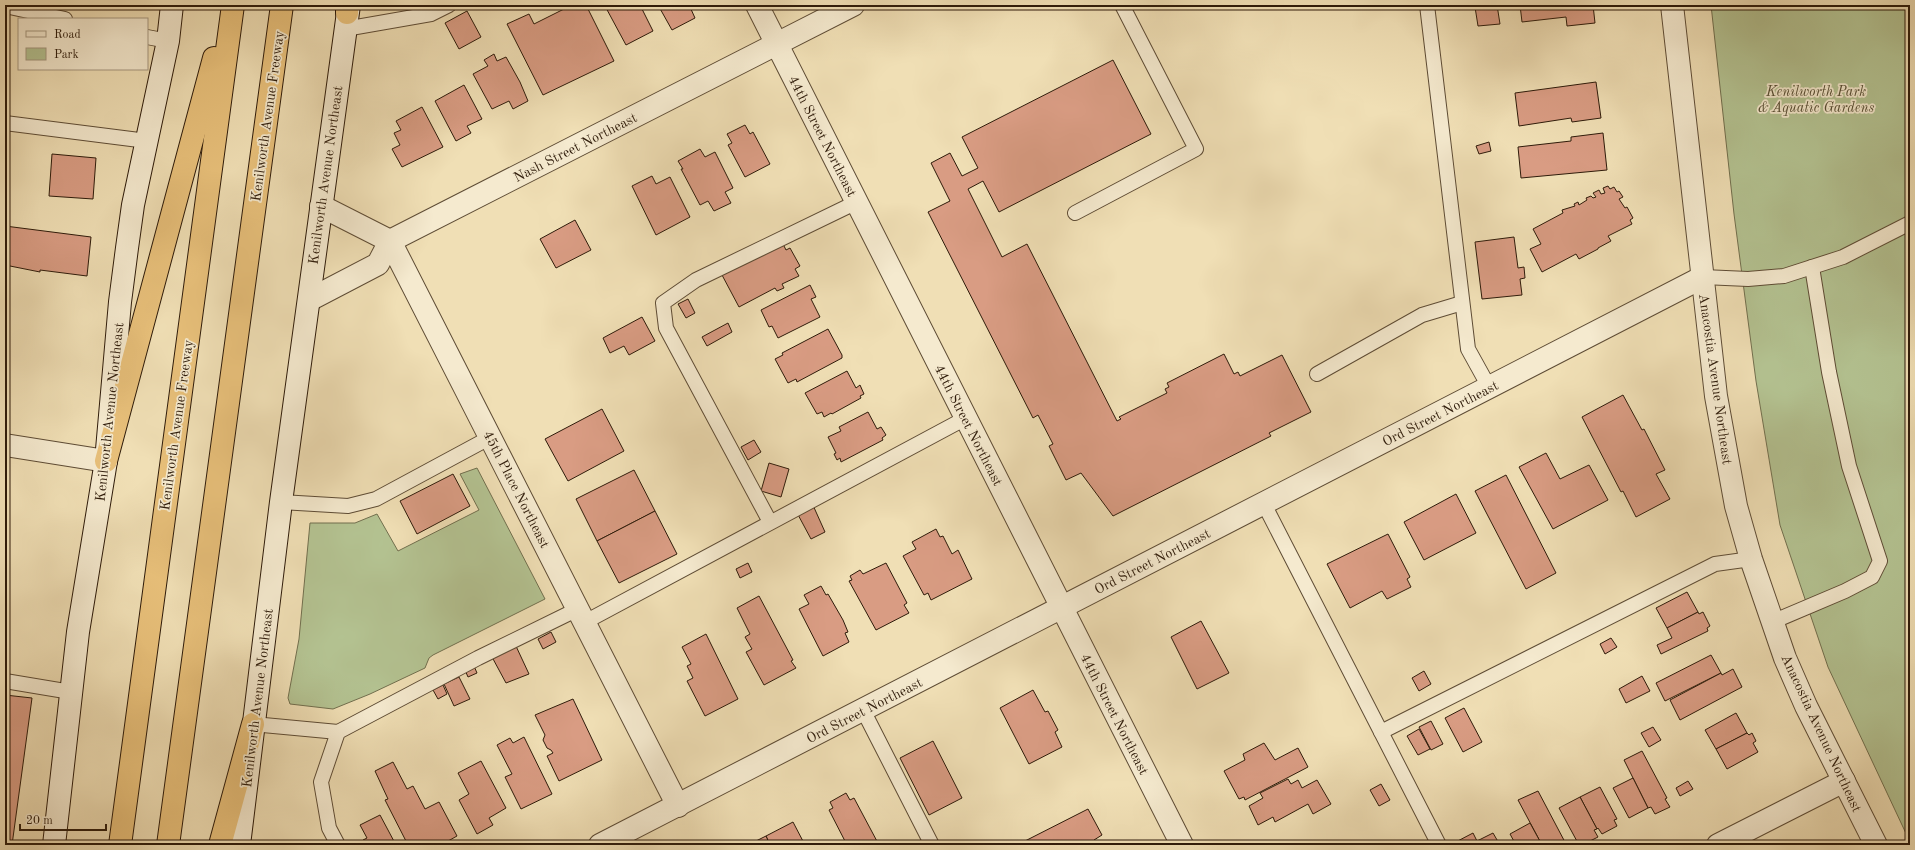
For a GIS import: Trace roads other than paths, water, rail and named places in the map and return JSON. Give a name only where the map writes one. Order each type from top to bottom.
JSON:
[{"type":"highway","points":[[106,461],[228,5]]},
{"type":"highway","name":"Kenilworth Avenue Freeway","points":[[120,845],[233,5]]},
{"type":"highway","name":"Kenilworth Avenue Freeway","points":[[168,845],[282,5]]},
{"type":"highway","points":[[220,845],[253,724]]},
{"type":"street","name":"Kenilworth Avenue Northeast","points":[[54,845],[78,632],[106,461],[126,248],[133,205],[147,141],[157,39],[172,5]]},
{"type":"street","name":"44th Street Northeast","points":[[757,5],[1182,845]]},
{"type":"street","name":"Nash Street Northeast","points":[[390,241],[853,5]]},
{"type":"street","name":"Anacostia Avenue Northeast","points":[[1672,5],[1717,403],[1728,470],[1751,559],[1772,622],[1806,706],[1876,845]]},
{"type":"street","name":"Kenilworth Avenue Northeast","points":[[239,845],[281,502],[347,13]]},
{"type":"street","points":[[309,300],[378,264],[390,241],[321,206]]},
{"type":"street","name":"45th Place Northeast","points":[[390,241],[678,806]]},
{"type":"street","name":"Ord Street Northeast","points":[[600,845],[1703,277]]},
{"type":"street","points":[[5,445],[106,461]]},
{"type":"street","points":[[1718,845],[1844,781]]},
{"type":"lane","points":[[347,13],[431,14],[449,5]]},
{"type":"lane","points":[[1075,213],[1196,149],[1122,5]]},
{"type":"lane","points":[[1426,5],[1468,349],[1489,388]]},
{"type":"lane","points":[[5,6],[60,18]]},
{"type":"lane","points":[[5,123],[147,141]]},
{"type":"lane","points":[[770,522],[666,328],[663,303],[696,280],[857,202]]},
{"type":"lane","points":[[1703,277],[1748,279],[1784,276],[1843,257],[1910,223]]},
{"type":"lane","points":[[1772,622],[1845,591],[1872,577],[1880,561],[1849,466],[1829,372],[1812,267]]},
{"type":"lane","points":[[1317,374],[1422,315],[1462,303]]},
{"type":"lane","points":[[253,724],[338,732],[478,658],[581,615],[770,522],[966,418]]},
{"type":"lane","points":[[281,502],[348,506],[376,499],[491,437]]},
{"type":"lane","points":[[1264,504],[1439,845]]},
{"type":"lane","points":[[1381,732],[1715,564],[1751,559]]},
{"type":"lane","points":[[5,681],[71,692]]},
{"type":"lane","points":[[863,710],[932,845]]},
{"type":"lane","points":[[338,732],[321,782],[329,828],[338,845]]},
{"type":"park label","name":"Kenilworth Park & Aquatic Gardens","points":[[1816,100]]}]
